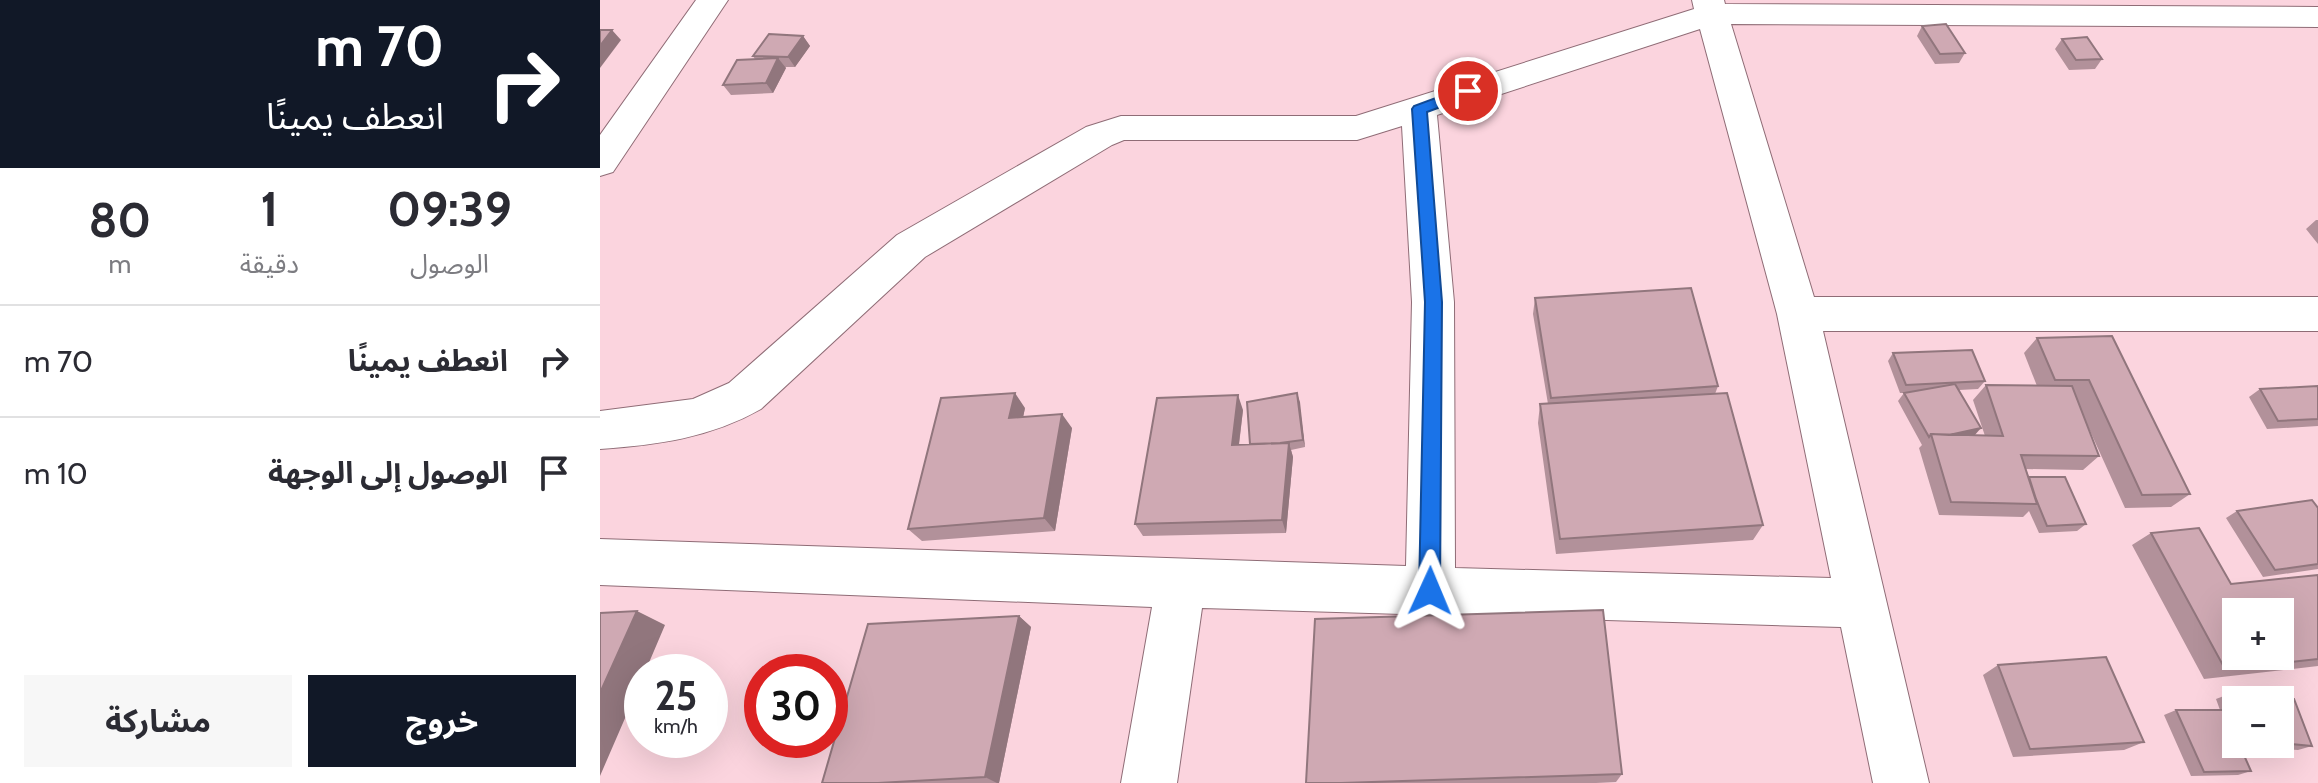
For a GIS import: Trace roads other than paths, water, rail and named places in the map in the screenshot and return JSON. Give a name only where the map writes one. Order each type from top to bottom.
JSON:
[{"type":"street","points":[[600,163],[712,0]]},
{"type":"street","points":[[1710,7],[1798,314],[1901,783]]},
{"type":"street","points":[[600,430],[692,421],[723,410],[745,396],[911,246],[1099,136],[1121,128],[1341,130],[1371,124],[1710,7],[2318,17]]},
{"type":"street","points":[[1419,109],[1433,302],[1430,591]]},
{"type":"street","points":[[1798,314],[2318,314]]},
{"type":"street","points":[[600,562],[1181,584],[1861,603]]},
{"type":"street","points":[[1149,783],[1181,584]]}]
